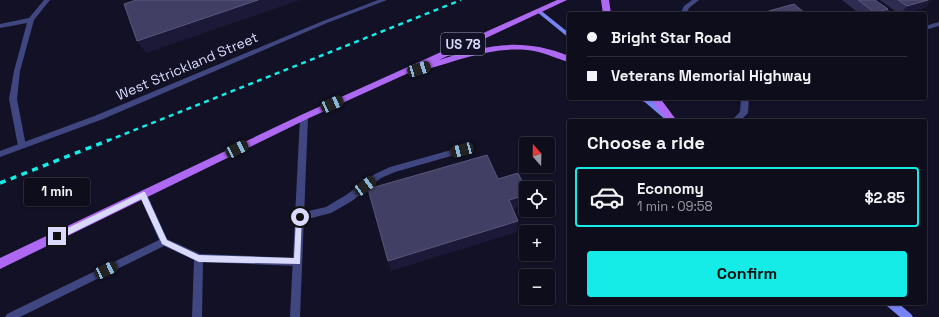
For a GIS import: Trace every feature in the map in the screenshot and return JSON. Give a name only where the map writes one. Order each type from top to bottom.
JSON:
[{"type":"main road","name":"US 78","points":[[0,264],[304,117],[563,0]]},
{"type":"main road","points":[[605,0],[607,12]]},
{"type":"main road","points":[[539,11],[567,34]]},
{"type":"main road","points":[[388,78],[480,50],[500,47],[522,46],[542,49],[567,58]]},
{"type":"main road","points":[[646,100],[670,119]]},
{"type":"main road","points":[[656,100],[671,119]]},
{"type":"main road","points":[[893,305],[908,317]]},
{"type":"street","points":[[22,146],[12,99],[17,71],[31,20],[47,0]]},
{"type":"street","name":"West Strickland Street","points":[[0,154],[100,117],[326,22],[384,0]]},
{"type":"street","points":[[684,12],[686,7],[696,0]]},
{"type":"street","points":[[871,0],[887,12]]},
{"type":"street","points":[[0,26],[31,20]]},
{"type":"street","points":[[927,27],[939,24]]},
{"type":"street","points":[[737,119],[744,113],[744,100]]},
{"type":"street","points":[[295,317],[304,117]]},
{"type":"street","points":[[300,217],[328,210],[349,198],[378,176],[393,169],[462,150]]},
{"type":"street","points":[[143,194],[164,242],[199,258],[297,262]]},
{"type":"street","points":[[10,317],[164,242]]},
{"type":"street","points":[[197,317],[199,258]]},
{"type":"building","points":[[136,0],[258,0],[137,41],[124,4]]},
{"type":"building","points":[[858,0],[875,0],[888,9],[874,12]]},
{"type":"building","points":[[898,0],[928,0],[907,6]]},
{"type":"building","points":[[794,4],[804,12],[766,12]]},
{"type":"building","points":[[487,155],[498,179],[518,173],[522,181],[519,181],[519,197],[509,200],[518,221],[388,261],[368,189]]},
{"type":"railway","points":[[107,141],[461,0]]},
{"type":"railway","points":[[0,183],[109,140]]},
{"type":"route","points":[[57,236],[143,194],[164,242],[199,258],[297,262],[300,217]]}]
